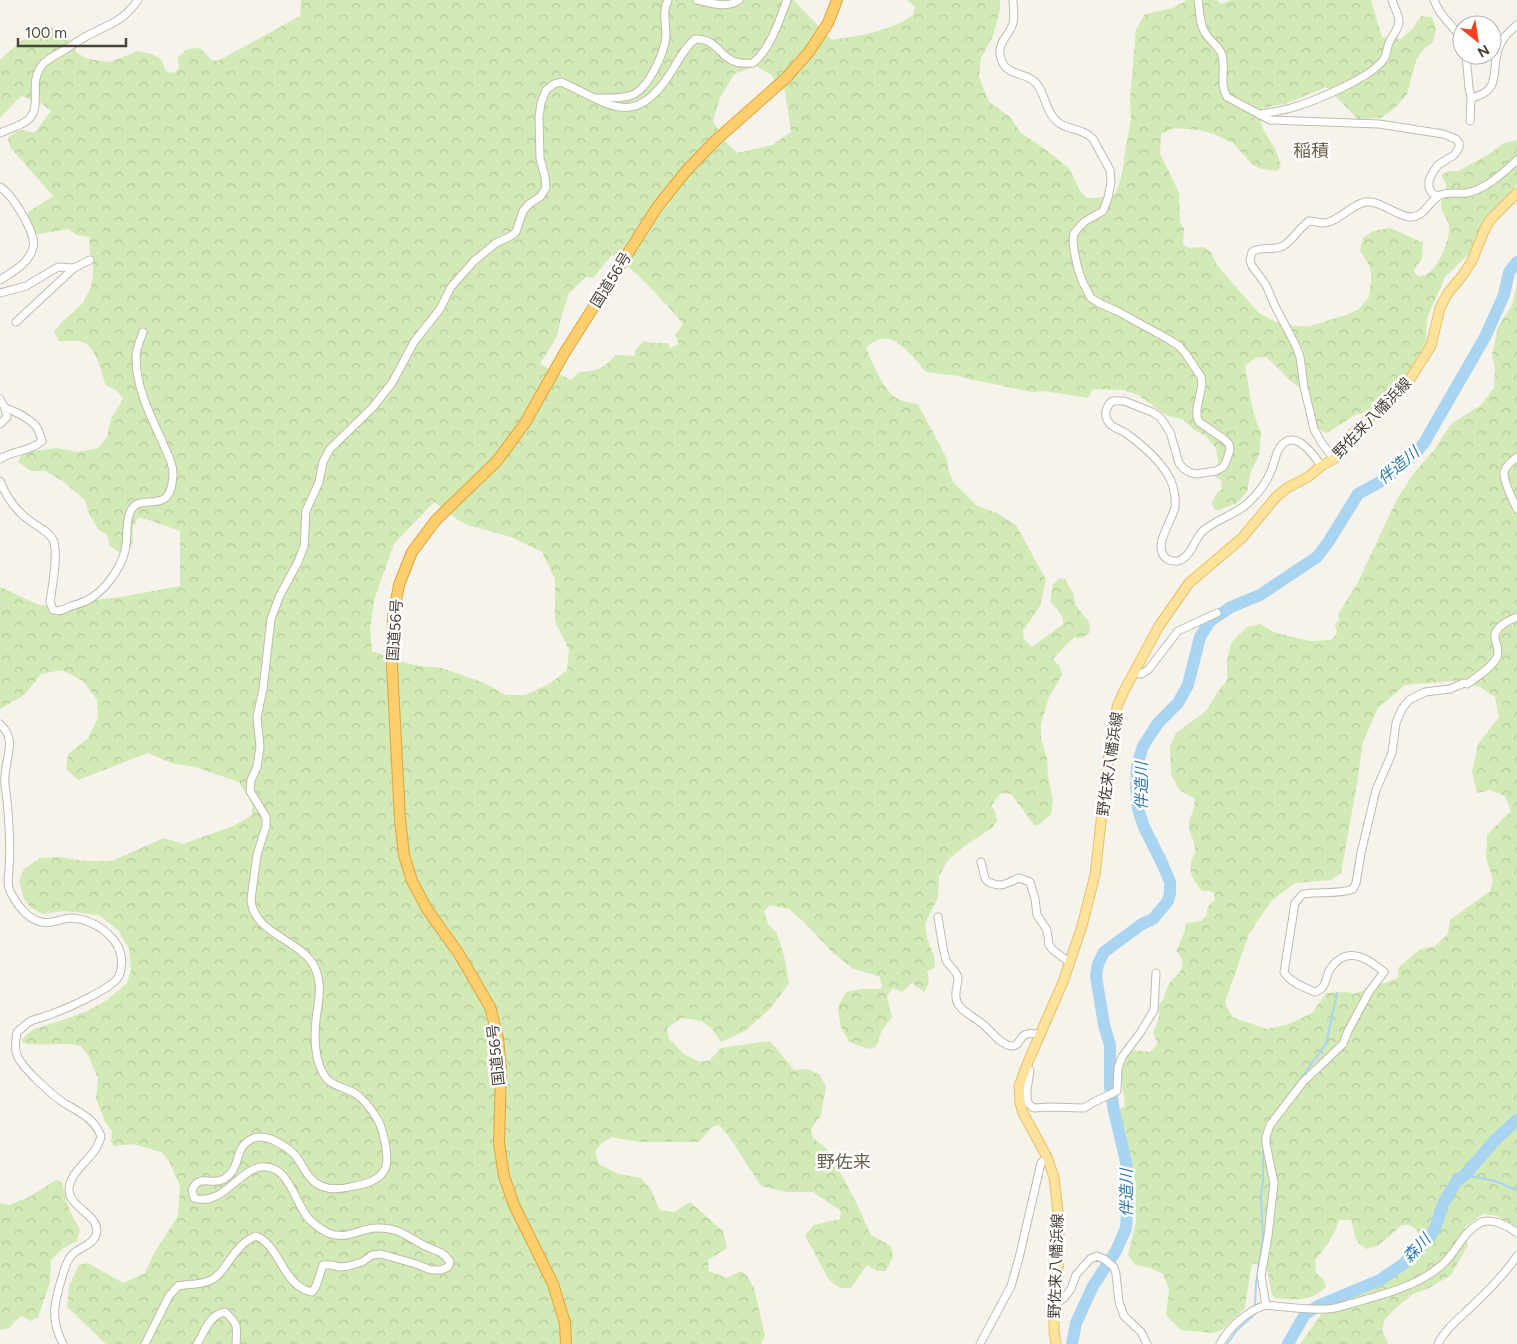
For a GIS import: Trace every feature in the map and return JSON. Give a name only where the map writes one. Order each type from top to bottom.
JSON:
[{"type":"highway","name":"国道56号","points":[[566,1344],[565,1324],[553,1284],[514,1205],[504,1176],[499,1143],[501,1071],[498,1038],[490,1007],[459,954],[427,909],[412,881],[404,855],[400,818],[392,666],[393,617],[399,585],[412,552],[436,520],[498,461],[524,423],[565,352],[658,206],[686,171],[716,140],[786,78],[809,52],[828,23],[837,0]]},
{"type":"main road","name":"野佐来八幡浜線","points":[[1056,1344],[1054,1332],[1059,1256],[1059,1220],[1054,1177],[1047,1156],[1032,1130],[1020,1103],[1019,1086],[1063,982],[1082,926],[1095,875],[1113,723],[1121,698],[1159,626],[1189,583],[1242,538],[1276,497],[1334,459],[1348,438],[1410,379],[1431,346],[1440,308],[1448,293],[1472,261],[1490,220],[1517,193]]},
{"type":"street","points":[[0,133],[21,124],[33,113],[35,107],[34,86],[37,73],[50,58],[86,36],[118,21],[126,15],[138,0]]},
{"type":"street","points":[[594,98],[632,95],[641,89],[660,56],[666,36],[664,7],[668,0]]},
{"type":"street","points":[[697,0],[724,5],[734,4],[740,0]]},
{"type":"street","points":[[145,1344],[169,1296],[178,1286],[210,1281],[221,1271],[246,1240],[256,1236],[267,1242],[279,1262],[298,1286],[305,1291],[312,1292],[317,1287],[323,1265],[349,1266],[362,1262],[372,1255],[381,1254],[431,1270],[441,1270],[448,1267],[450,1262],[446,1255],[417,1242],[402,1232],[387,1228],[374,1228],[354,1234],[338,1235],[328,1233],[309,1219],[288,1182],[280,1172],[270,1168],[260,1167],[250,1172],[212,1197],[201,1200],[194,1198],[192,1190],[194,1183],[200,1180],[224,1179],[233,1171],[238,1154],[247,1142],[257,1137],[270,1139],[288,1148],[311,1179],[320,1186],[339,1188],[359,1186],[374,1180],[386,1167],[385,1144],[376,1117],[355,1094],[324,1077],[320,1067],[315,1044],[316,1020],[321,991],[319,977],[314,966],[305,954],[263,924],[251,906],[257,855],[266,826],[266,817],[250,791],[251,780],[257,767],[260,747],[257,717],[263,689],[272,619],[280,595],[298,562],[304,546],[306,512],[320,482],[323,462],[330,449],[374,407],[392,383],[414,342],[440,310],[451,287],[474,260],[496,243],[516,232],[523,211],[529,204],[540,197],[546,188],[540,158],[539,117],[540,103],[546,90],[554,84],[561,82],[616,107],[640,106],[647,102],[663,84],[681,54],[695,39],[704,39],[714,44],[735,62],[753,63],[760,57],[773,34],[787,0]]},
{"type":"street","points":[[1013,0],[1013,22],[1000,47],[1000,55],[1006,68],[1037,84],[1049,111],[1059,123],[1066,127],[1083,131],[1093,140],[1111,174],[1108,198],[1103,211],[1084,222],[1074,233],[1072,241],[1078,269],[1087,292],[1091,298],[1099,303],[1119,312],[1179,346],[1201,377],[1202,385],[1197,408],[1199,422],[1229,444],[1229,457],[1223,467],[1216,471],[1196,474],[1183,468],[1170,432],[1160,417],[1124,401],[1112,401],[1106,408],[1110,424],[1125,433],[1149,453],[1171,481],[1175,499],[1174,508],[1160,545],[1163,554],[1170,561],[1176,562],[1186,557],[1198,536],[1204,530],[1247,505],[1265,482],[1280,446],[1286,442],[1292,440],[1299,442],[1307,448],[1321,466]]},
{"type":"street","points":[[1198,0],[1201,24],[1205,33],[1218,47],[1222,57],[1224,90],[1228,97],[1270,120],[1378,124],[1443,134],[1456,139],[1459,143],[1459,148],[1432,172],[1429,180],[1429,188],[1437,196]]},
{"type":"street","points":[[1261,114],[1290,109],[1320,98],[1366,75],[1377,66],[1384,58],[1389,42],[1398,28],[1399,20],[1392,0]]},
{"type":"street","points":[[1434,0],[1442,16],[1452,27]]},
{"type":"street","points":[[1471,98],[1485,94],[1491,85],[1495,76],[1497,53],[1500,44],[1503,38],[1517,25]]},
{"type":"street","points":[[1467,65],[1468,88],[1471,98],[1470,121]]},
{"type":"street","points":[[1334,459],[1314,429],[1304,387],[1300,357],[1262,279],[1252,266],[1250,260],[1252,252],[1282,246],[1309,221],[1324,223],[1330,221],[1359,204],[1373,202],[1409,217],[1414,217],[1422,213],[1437,196],[1466,193],[1480,188],[1500,175],[1517,160]]},
{"type":"street","points":[[0,187],[15,201],[28,226],[34,247],[30,256],[21,266],[0,280]]},
{"type":"street","points":[[16,322],[74,268],[90,260]]},
{"type":"street","points":[[0,293],[26,286],[58,267],[74,268]]},
{"type":"street","points":[[0,481],[16,508],[29,521],[49,534],[54,542],[56,552],[50,602],[53,610],[59,611],[87,601],[114,574],[125,552],[128,518],[132,508],[139,503],[159,502],[167,496],[172,488],[173,471],[169,457],[151,418],[140,387],[136,356],[143,332]]},
{"type":"street","points":[[0,399],[6,408],[7,417],[0,424]]},
{"type":"street","points":[[0,458],[7,454],[32,448],[42,441],[36,426],[6,408]]},
{"type":"street","points":[[1517,457],[1504,471],[1505,480],[1517,510]]},
{"type":"street","points":[[1133,673],[1141,674],[1148,670],[1178,631],[1217,613]]},
{"type":"street","points":[[1266,1305],[1261,1276],[1274,1183],[1266,1144],[1270,1125],[1303,1082],[1343,1044],[1369,992],[1384,972],[1376,965],[1356,955],[1346,955],[1331,967],[1321,991],[1315,992],[1286,975],[1284,972],[1295,903],[1303,894],[1314,892],[1337,893],[1353,889],[1356,883],[1376,790],[1392,752],[1396,723],[1402,709],[1409,700],[1425,692],[1450,689],[1464,683],[1467,684],[1494,663],[1498,655],[1498,648],[1494,637],[1495,632],[1509,620],[1517,617]]},
{"type":"street","points":[[0,724],[8,736],[11,749],[5,775],[9,841],[7,881],[10,890],[20,907],[32,918],[43,923],[71,918],[92,924],[107,932],[117,943],[121,951],[122,960],[121,971],[117,980],[87,998],[53,1014],[30,1021],[17,1032],[15,1044],[16,1055],[45,1088],[61,1101],[91,1120],[98,1128],[101,1136],[95,1150],[76,1172],[69,1191],[73,1202],[91,1217],[96,1226],[96,1234],[92,1242],[72,1254],[66,1264],[56,1298],[54,1316],[57,1332],[63,1344]]},
{"type":"street","points":[[981,862],[985,879],[988,882],[1003,885],[1019,878],[1030,882],[1037,915],[1047,930],[1049,945],[1070,963]]},
{"type":"street","points":[[938,917],[946,961],[956,972],[958,978],[955,994],[959,1005],[986,1027],[996,1038],[1007,1045],[1016,1045],[1026,1033],[1032,1032],[1040,1035]]},
{"type":"street","points":[[1025,1068],[1030,1070],[1027,1090],[1028,1103],[1034,1108],[1084,1108],[1116,1093],[1118,1091],[1118,1068],[1122,1057],[1154,1010],[1156,973]]},
{"type":"street","points":[[980,1344],[1011,1286],[1041,1163],[1047,1156]]},
{"type":"street","points":[[1220,1344],[1240,1319],[1256,1308],[1266,1305],[1329,1309],[1385,1295],[1421,1280],[1444,1264],[1463,1238],[1482,1222],[1491,1220],[1511,1228],[1517,1233]]},
{"type":"street","points":[[1056,1304],[1071,1289],[1076,1275],[1090,1258],[1097,1256],[1104,1259],[1114,1267],[1119,1302],[1124,1316],[1140,1332],[1147,1344]]},
{"type":"street","points":[[1438,1344],[1454,1324],[1505,1273],[1517,1256]]},
{"type":"street","points":[[198,1344],[211,1318],[225,1312],[235,1321],[238,1329],[236,1344]]},
{"type":"green space","points":[[301,0],[794,0],[832,40],[874,32],[904,21],[913,15],[915,7],[907,0],[1000,0],[1000,9],[993,36],[981,58],[979,77],[989,102],[1009,116],[1021,133],[1069,168],[1079,189],[1086,198],[1097,198],[1115,194],[1122,175],[1131,120],[1130,100],[1136,29],[1145,14],[1173,8],[1187,0],[1217,0],[1221,4],[1231,0],[1371,0],[1382,37],[1401,39],[1413,28],[1421,16],[1432,17],[1436,29],[1433,42],[1423,50],[1416,60],[1407,94],[1394,109],[1381,118],[1358,119],[1326,87],[1285,104],[1262,108],[1261,123],[1275,149],[1281,166],[1277,171],[1262,169],[1253,165],[1233,143],[1214,134],[1199,130],[1174,128],[1161,134],[1160,153],[1179,193],[1180,223],[1184,228],[1183,245],[1189,248],[1204,247],[1211,252],[1217,265],[1259,313],[1276,322],[1297,326],[1310,326],[1346,315],[1359,309],[1369,297],[1371,272],[1360,251],[1363,238],[1373,231],[1391,228],[1423,243],[1422,259],[1414,272],[1418,276],[1424,276],[1430,272],[1439,261],[1449,233],[1449,224],[1442,212],[1441,205],[1447,191],[1442,174],[1458,171],[1491,153],[1502,144],[1517,140],[1517,184],[1488,218],[1471,252],[1445,277],[1427,318],[1426,346],[1415,366],[1381,401],[1327,433],[1319,429],[1313,413],[1310,394],[1290,381],[1266,357],[1255,358],[1245,366],[1253,412],[1261,433],[1259,455],[1251,471],[1247,492],[1237,503],[1219,510],[1214,509],[1212,503],[1217,493],[1222,489],[1221,480],[1215,477],[1218,463],[1216,448],[1206,436],[1194,430],[1182,419],[1168,416],[1138,395],[1123,390],[1093,389],[1088,398],[1044,391],[1032,392],[959,376],[926,372],[911,354],[898,343],[891,340],[877,340],[866,347],[883,384],[893,396],[905,402],[918,404],[947,459],[948,469],[953,482],[976,505],[997,513],[1016,525],[1046,580],[1040,606],[1023,631],[1024,639],[1032,647],[1063,624],[1061,615],[1050,602],[1053,584],[1060,578],[1065,579],[1073,593],[1076,606],[1089,622],[1090,632],[1080,638],[1075,637],[1053,659],[1060,667],[1062,675],[1049,697],[1041,724],[1041,739],[1047,758],[1053,802],[1051,814],[1039,825],[1034,825],[1011,794],[1001,793],[991,806],[995,811],[997,821],[992,828],[966,845],[948,860],[939,876],[938,897],[925,924],[927,938],[934,956],[935,968],[927,971],[929,982],[924,992],[912,983],[902,992],[893,988],[887,996],[892,1017],[882,1030],[876,1047],[869,1049],[849,1042],[840,1025],[838,1007],[846,992],[861,989],[881,989],[882,985],[879,976],[853,969],[831,951],[789,909],[770,905],[764,911],[768,924],[777,933],[789,983],[770,1009],[745,1031],[721,1042],[712,1029],[702,1021],[682,1018],[667,1028],[669,1039],[685,1055],[700,1062],[710,1060],[721,1048],[770,1041],[794,1070],[808,1069],[820,1075],[826,1087],[821,1115],[811,1129],[813,1138],[825,1147],[831,1155],[871,1235],[891,1246],[893,1257],[886,1271],[877,1271],[867,1265],[851,1288],[840,1288],[829,1280],[805,1235],[814,1225],[840,1219],[841,1211],[813,1192],[786,1192],[761,1186],[730,1138],[719,1125],[712,1127],[699,1142],[639,1142],[612,1137],[601,1144],[595,1152],[599,1164],[616,1173],[640,1178],[650,1188],[660,1210],[674,1212],[690,1202],[723,1231],[727,1248],[708,1260],[709,1271],[727,1278],[741,1271],[747,1276],[754,1288],[765,1336],[761,1344],[106,1344],[67,1307],[69,1286],[79,1265],[88,1263],[123,1283],[145,1273],[153,1255],[178,1216],[180,1186],[169,1161],[161,1152],[133,1144],[114,1146],[111,1142],[112,1131],[105,1122],[96,1099],[98,1078],[88,1055],[81,1046],[23,1043],[22,1039],[34,1029],[87,1011],[107,1000],[127,983],[131,970],[129,949],[118,930],[99,915],[65,911],[43,914],[31,908],[24,899],[19,881],[24,869],[40,858],[59,857],[85,861],[112,861],[164,838],[183,844],[233,826],[252,815],[252,804],[239,782],[195,767],[171,763],[148,753],[78,780],[66,769],[68,754],[88,738],[98,717],[97,700],[83,681],[62,670],[41,674],[24,695],[0,709],[0,587],[39,605],[65,606],[78,602],[120,597],[180,586],[180,531],[138,518],[133,526],[133,542],[127,553],[120,553],[110,546],[107,535],[99,530],[89,514],[85,500],[61,480],[45,471],[31,471],[18,462],[21,455],[33,451],[57,448],[78,452],[98,448],[107,437],[111,419],[123,399],[116,390],[106,385],[97,359],[90,347],[80,341],[59,341],[54,332],[83,303],[91,287],[93,260],[90,254],[89,237],[77,235],[68,229],[39,234],[33,233],[28,221],[28,212],[53,196],[10,147],[8,138],[19,131],[35,132],[51,111],[41,103],[21,96],[0,118],[0,60],[21,41],[47,28],[58,28],[65,31],[77,53],[88,59],[110,62],[138,51],[152,54],[161,59],[166,71],[174,73],[179,68],[178,57],[187,49],[200,48],[212,60],[218,61],[300,16]],"holes":[[[756,66],[770,74],[785,91],[791,132],[772,145],[737,153],[725,141],[713,121],[720,98],[734,74]],[[612,255],[622,262],[650,287],[683,324],[675,335],[679,344],[670,348],[668,343],[644,341],[636,349],[634,356],[616,355],[603,366],[595,370],[579,372],[571,380],[540,364],[557,336],[569,293],[586,277],[593,278]],[[434,502],[468,525],[511,537],[542,552],[555,579],[555,621],[569,650],[567,670],[551,683],[525,695],[506,695],[482,682],[442,668],[413,665],[372,651],[370,628],[375,597],[394,544]]]},
{"type":"green space","points":[[1517,285],[1517,1229],[1497,1216],[1483,1214],[1465,1227],[1468,1245],[1451,1275],[1427,1289],[1413,1294],[1385,1319],[1382,1330],[1388,1344],[1300,1344],[1323,1312],[1326,1299],[1357,1285],[1374,1284],[1393,1275],[1415,1256],[1419,1240],[1417,1230],[1409,1225],[1402,1225],[1379,1245],[1367,1249],[1357,1241],[1351,1220],[1339,1220],[1323,1251],[1315,1260],[1316,1273],[1324,1280],[1326,1287],[1320,1292],[1302,1299],[1275,1298],[1272,1295],[1266,1265],[1252,1264],[1245,1308],[1223,1329],[1214,1333],[1181,1330],[1166,1315],[1169,1289],[1163,1274],[1150,1268],[1135,1265],[1128,1255],[1136,1222],[1135,1178],[1119,1109],[1125,1106],[1122,1070],[1127,1057],[1133,1050],[1150,1052],[1156,1046],[1157,1041],[1153,1033],[1159,1018],[1159,1005],[1169,984],[1183,965],[1176,951],[1185,931],[1186,923],[1201,921],[1207,915],[1208,906],[1215,900],[1214,893],[1202,891],[1191,872],[1190,868],[1195,849],[1189,825],[1195,802],[1194,798],[1179,790],[1171,774],[1170,746],[1176,733],[1206,711],[1227,680],[1227,661],[1231,643],[1247,627],[1260,624],[1276,633],[1310,641],[1331,640],[1337,633],[1335,624],[1339,620],[1338,614],[1357,584],[1397,499],[1451,424],[1481,405],[1494,388],[1495,370],[1492,355],[1498,327],[1512,305]],"holes":[[[1453,681],[1480,687],[1495,697],[1499,717],[1478,744],[1472,772],[1477,793],[1490,790],[1505,796],[1511,811],[1487,835],[1486,858],[1493,880],[1490,891],[1450,920],[1448,934],[1435,946],[1419,950],[1399,967],[1398,978],[1354,994],[1348,992],[1326,993],[1312,1013],[1289,1024],[1267,1029],[1232,1017],[1225,1002],[1249,934],[1272,900],[1295,883],[1331,880],[1341,873],[1363,742],[1378,708],[1405,685]]]},
{"type":"green space","points":[[56,1180],[62,1182],[68,1207],[80,1229],[77,1241],[62,1249],[51,1260],[50,1282],[38,1318],[30,1321],[22,1316],[9,1328],[0,1330],[0,1203],[9,1205],[29,1197]]},
{"type":"waterway","name":"伴造川","points":[[1072,1344],[1076,1323],[1093,1286],[1116,1251],[1126,1228],[1128,1198],[1126,1162],[1110,1086],[1110,1045],[1104,1025],[1096,976],[1098,964],[1104,952],[1142,924],[1153,919],[1168,901],[1170,893],[1170,882],[1144,827],[1138,809],[1136,789],[1137,766],[1143,746],[1158,723],[1178,703],[1188,685],[1200,637],[1210,621],[1231,607],[1260,595],[1317,557],[1358,494],[1387,478],[1414,455],[1424,443],[1485,337],[1504,295],[1509,272],[1517,262]]},
{"type":"waterway","points":[[1288,1096],[1326,1044],[1337,993]]},
{"type":"waterway","name":"森川","points":[[1288,1344],[1305,1314],[1320,1305],[1380,1280],[1402,1265],[1429,1238],[1436,1227],[1442,1206],[1456,1182],[1465,1175],[1495,1140],[1517,1120]]},
{"type":"waterway","points":[[1255,1308],[1256,1283],[1263,1239],[1261,1196],[1263,1138]]},
{"type":"waterway","points":[[1465,1175],[1495,1181],[1517,1190]]},
{"type":"waterway","points":[[1227,1344],[1237,1330],[1255,1312]]},
{"type":"district","name":"稲積","points":[[1311,151]]},
{"type":"district","name":"野佐来","points":[[844,1162]]}]
